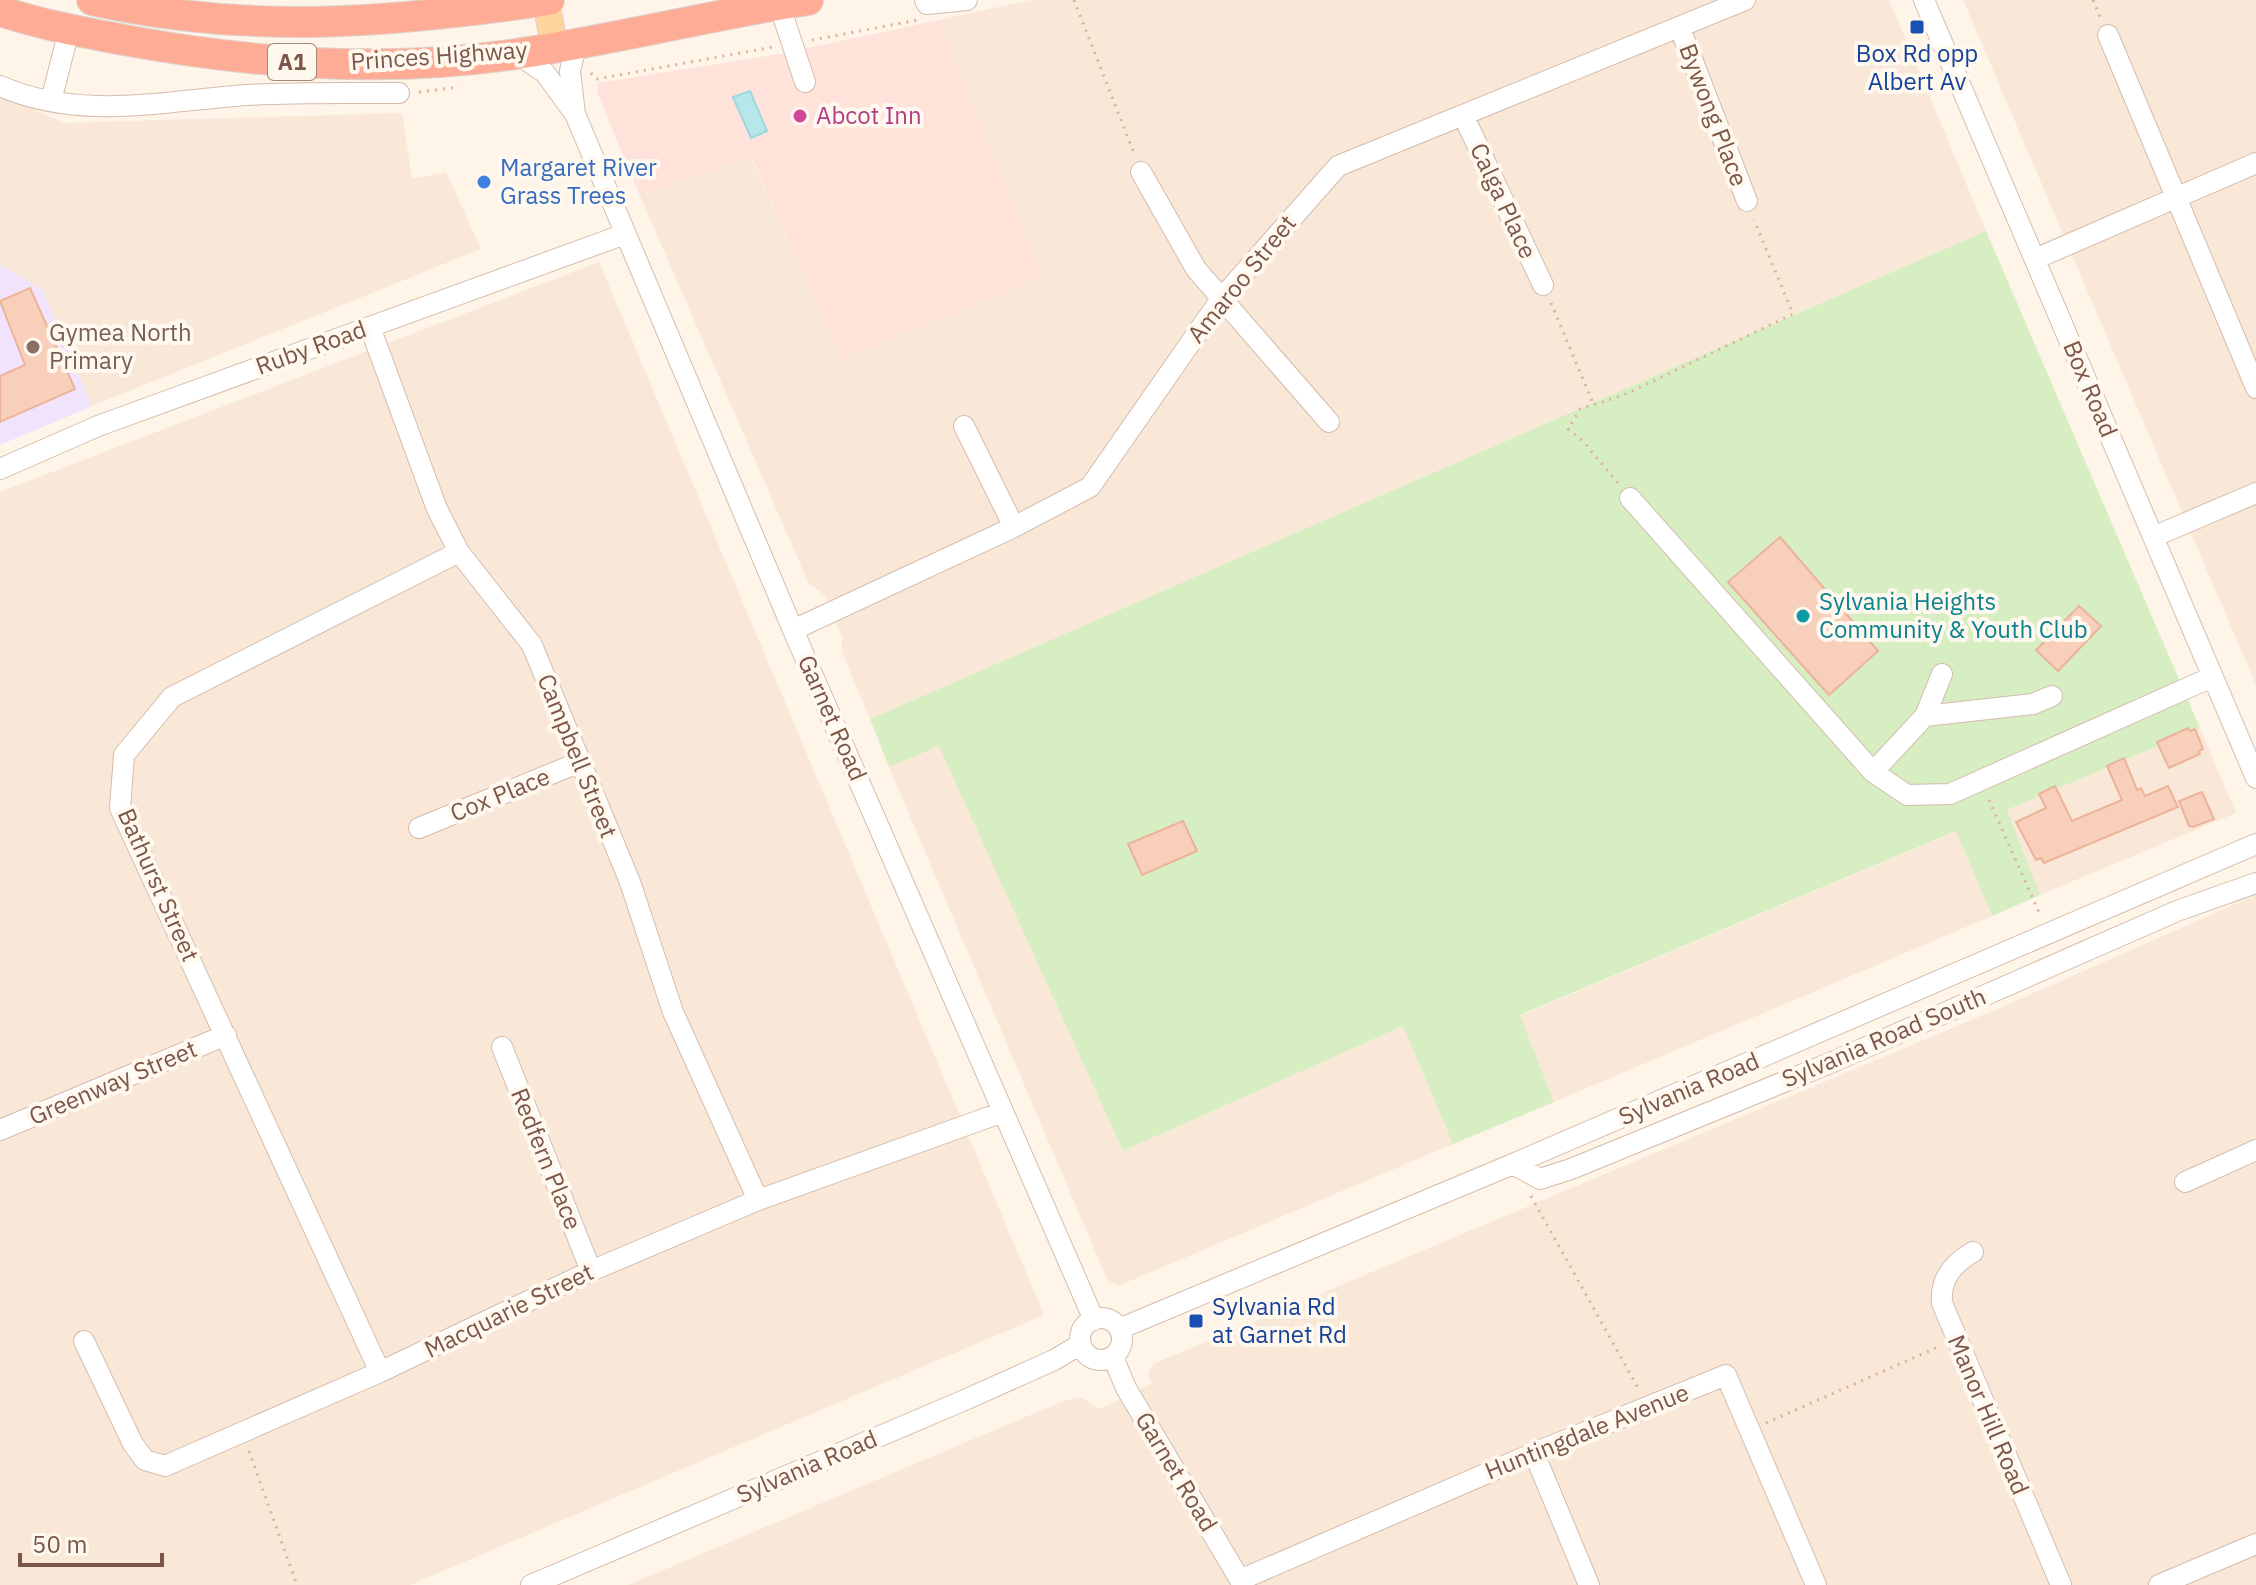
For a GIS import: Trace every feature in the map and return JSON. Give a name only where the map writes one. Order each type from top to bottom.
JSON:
[{"type":"highway","name":"Princes Highway","points":[[92,0],[190,18],[267,12],[397,21],[547,0]]},
{"type":"highway","points":[[397,21],[435,0]]},
{"type":"highway","name":"Princes Highway","points":[[0,11],[69,30],[197,53],[313,64],[419,63],[517,54],[793,2]]},
{"type":"main road","points":[[547,0],[566,44]]},
{"type":"street","points":[[928,9],[927,4],[967,0]]},
{"type":"street","name":"Amaroo Street","points":[[793,630],[1014,527],[1090,487],[1221,299],[1338,166],[1745,0]]},
{"type":"street","name":"Box Road","points":[[1924,0],[2256,778]]},
{"type":"street","points":[[793,2],[792,43],[805,82]]},
{"type":"street","name":"Bywong Place","points":[[1680,28],[1747,201]]},
{"type":"street","points":[[51,101],[69,30]]},
{"type":"street","points":[[2108,35],[2256,388]]},
{"type":"street","name":"Garnet Road","points":[[566,44],[575,114]]},
{"type":"street","name":"Garnet Road","points":[[517,54],[545,73],[575,114],[793,630],[1094,1320]]},
{"type":"street","name":"Princes Highway","points":[[0,86],[51,101],[119,107],[249,95],[399,93]]},
{"type":"street","name":"Calga Place","points":[[1464,117],[1543,285]]},
{"type":"street","points":[[2035,259],[2256,163]]},
{"type":"street","points":[[1141,172],[1196,269],[1329,422]]},
{"type":"street","name":"Ruby Road","points":[[0,469],[98,426],[625,234]]},
{"type":"street","name":"Campbell Street","points":[[370,327],[437,509],[459,552],[532,645],[630,882],[673,1012],[758,1200]]},
{"type":"street","points":[[964,426],[1014,527]]},
{"type":"street","points":[[2153,537],[2256,493]]},
{"type":"street","points":[[1630,498],[1873,772],[1907,795],[1950,794],[2212,677]]},
{"type":"street","name":"Bathurst Street","points":[[380,1372],[120,808],[124,755],[172,697],[459,552]]},
{"type":"street","points":[[1873,772],[1925,716],[1942,674]]},
{"type":"street","points":[[1925,716],[2033,704],[2052,696]]},
{"type":"street","name":"Cox Place","points":[[419,828],[580,762]]},
{"type":"street","name":"Sylvania Road","points":[[1119,1329],[1513,1164],[2256,844]]},
{"type":"street","name":"Sylvania Road South","points":[[1513,1164],[1540,1179],[1571,1169],[1835,1061],[2177,911],[2256,883]]},
{"type":"street","name":"Greenway Street","points":[[0,1130],[226,1035]]},
{"type":"street","name":"Redfern Place","points":[[502,1047],[591,1271]]},
{"type":"street","name":"Macquarie Street","points":[[84,1341],[105,1389],[145,1460],[165,1466],[380,1372],[591,1271],[758,1200],[1003,1112]]},
{"type":"street","points":[[2185,1182],[2256,1150]]},
{"type":"street","name":"Manor Hill Road","points":[[1973,1252],[1948,1273],[1942,1292],[1956,1339],[2061,1585]]},
{"type":"street","points":[[1094,1320],[1108,1320],[1119,1329],[1122,1344],[1113,1357],[1095,1359],[1081,1344],[1082,1331],[1094,1320]]},
{"type":"street","name":"Sylvania Road","points":[[531,1585],[967,1399],[1081,1344]]},
{"type":"street","name":"Garnet Road","points":[[1113,1357],[1126,1388],[1241,1582]]},
{"type":"street","name":"Huntingdale Avenue","points":[[1241,1582],[1534,1453],[1726,1375],[1816,1585]]},
{"type":"street","points":[[1534,1453],[1589,1585]]},
{"type":"street","points":[[2159,1585],[2256,1544]]},
{"type":"path","points":[[1074,0],[1141,172]]},
{"type":"path","points":[[592,76],[597,79],[792,43],[928,9]]},
{"type":"path","points":[[399,93],[468,85]]},
{"type":"path","points":[[1630,498],[1583,441],[1568,429],[1580,409],[1624,395],[1793,314],[1747,201]]},
{"type":"path","points":[[1543,285],[1594,403]]},
{"type":"path","points":[[1981,781],[2049,935]]},
{"type":"path","points":[[1513,1164],[1649,1408]]},
{"type":"path","points":[[1749,1431],[1866,1376],[1956,1339]]},
{"type":"path","points":[[243,1432],[276,1535],[297,1585]]},
{"type":"shaded area","points":[[1031,0],[1889,0],[1986,231],[870,719],[842,652],[842,637],[825,595],[809,584],[640,196],[750,157],[842,358],[1043,277],[939,20]]},
{"type":"shaded area","points":[[1963,0],[2256,0],[2256,685]]},
{"type":"shaded area","points":[[939,20],[1043,277],[842,359],[751,157],[640,196],[597,92],[598,83],[780,54]]},
{"type":"shaded area","points":[[0,94],[64,123],[402,113],[412,179],[446,172],[481,249],[92,406],[42,289],[0,265]]},
{"type":"shaded area","points":[[599,262],[1044,1315],[410,1585],[0,1585],[0,492]]},
{"type":"shaded area","name":"Gymea North Primary","points":[[0,265],[42,289],[92,406],[0,445]]},
{"type":"shaded area","points":[[2200,728],[2236,813],[2040,895],[2007,810]]},
{"type":"shaded area","points":[[939,745],[1123,1151],[1403,1026],[1453,1144],[1118,1286],[1107,1279],[889,767]]},
{"type":"shaded area","points":[[1957,831],[1992,916],[1554,1102],[1520,1016]]},
{"type":"shaded area","points":[[2256,895],[2256,1585],[628,1585],[1061,1402],[1080,1397],[1100,1409],[1152,1383],[1148,1374],[1153,1364],[1995,1010]]},
{"type":"green space","points":[[1986,231],[2200,728],[2007,810],[2040,895],[1992,916],[1956,831],[1520,1015],[1554,1102],[1453,1144],[1403,1026],[1123,1151],[939,746],[889,767],[870,719]]},
{"type":"water","points":[[750,91],[767,131],[751,138],[733,97]]},
{"type":"building","points":[[30,288],[75,389],[0,422],[0,376],[25,365],[0,301]]},
{"type":"building","name":"Sylvania Heights Community & Youth Club","points":[[1780,537],[1878,651],[1829,695],[1728,582]]},
{"type":"building","points":[[2079,606],[2101,626],[2058,671],[2036,650]]},
{"type":"building","points":[[2188,728],[2190,731],[2195,729],[2203,749],[2199,751],[2200,754],[2169,768],[2157,742]]},
{"type":"building","points":[[2124,758],[2137,790],[2141,788],[2145,796],[2168,786],[2178,807],[2044,863],[2041,858],[2036,860],[2016,822],[2046,808],[2039,794],[2055,786],[2072,821],[2122,800],[2107,766]]},
{"type":"building","points":[[2202,792],[2214,819],[2189,826],[2179,801]]},
{"type":"building","points":[[1183,821],[1197,851],[1142,875],[1128,844]]},
{"type":"place","name":"Box Rd opp Albert Av","points":[[1917,27]]},
{"type":"place","name":"Abcot Inn","points":[[800,116]]},
{"type":"place","name":"Margaret River Grass Trees","points":[[484,182]]},
{"type":"place","name":"Gymea North Primary","points":[[33,347]]},
{"type":"place","name":"Sylvania Heights Community & Youth Club","points":[[1803,616]]},
{"type":"place","name":"Sylvania Rd at Garnet Rd","points":[[1196,1321]]}]
